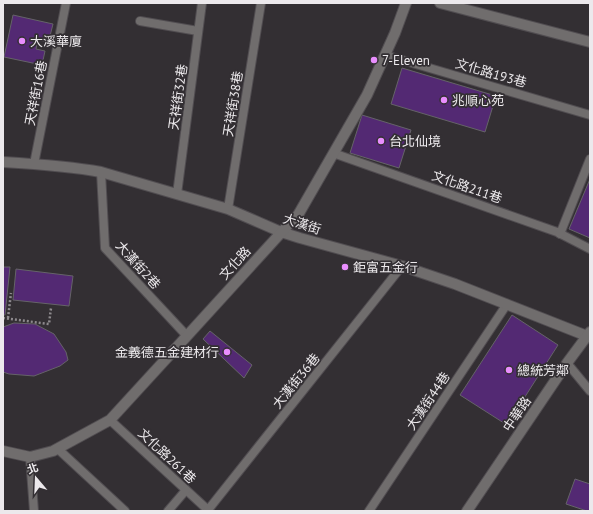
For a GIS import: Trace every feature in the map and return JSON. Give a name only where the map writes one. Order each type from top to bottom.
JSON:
[{"type":"street","name":"文化路","points":[[3,451],[30,457],[53,451],[110,420],[298,215],[367,95],[395,33],[406,3]]},
{"type":"street","points":[[440,3],[590,42]]},
{"type":"street","name":"大漢街","points":[[3,162],[101,172],[177,194],[228,209],[300,238],[402,266],[455,284],[589,334]]},
{"type":"street","name":"中華路","points":[[467,511],[567,363],[589,334]]},
{"type":"lane","name":"天祥街16巷","points":[[34,164],[66,3]]},
{"type":"lane","name":"天祥街32巷","points":[[177,194],[202,3]]},
{"type":"lane","name":"天祥街38巷","points":[[228,209],[261,3]]},
{"type":"lane","points":[[140,21],[198,31]]},
{"type":"lane","name":"文化路193巷","points":[[385,55],[590,115]]},
{"type":"lane","name":"文化路211巷","points":[[333,154],[490,208],[560,234],[590,249]]},
{"type":"lane","points":[[560,234],[590,160]]},
{"type":"lane","name":"大漢街2巷","points":[[101,172],[105,248],[187,336]]},
{"type":"lane","name":"大漢街36巷","points":[[208,511],[402,266]]},
{"type":"lane","name":"大漢街44巷","points":[[369,511],[507,304]]},
{"type":"lane","points":[[567,363],[590,391]]},
{"type":"lane","name":"文化路261巷","points":[[110,420],[208,511]]},
{"type":"lane","points":[[58,449],[125,511]]},
{"type":"lane","points":[[30,457],[34,511]]},
{"type":"lane","points":[[168,511],[186,490]]},
{"type":"path","points":[[8,318],[11,294]]},
{"type":"path","points":[[3,318],[49,324],[51,308]]},
{"type":"building","name":"大溪華廈","points":[[13,15],[53,24],[47,42],[38,40],[36,49],[45,51],[42,65],[4,57]]},
{"type":"building","name":"兆順心苑","points":[[402,68],[496,96],[485,132],[391,104]]},
{"type":"building","name":"台北仙境","points":[[362,115],[411,130],[399,168],[350,153]]},
{"type":"building","points":[[590,179],[590,238],[569,229]]},
{"type":"building","points":[[3,267],[10,267],[5,315],[3,315]]},
{"type":"building","points":[[16,269],[73,276],[69,306],[13,300]]},
{"type":"building","name":"總統芳鄰","points":[[512,315],[558,345],[507,425],[460,395]]},
{"type":"building","points":[[14,323],[35,324],[54,334],[66,352],[68,360],[60,366],[34,376],[9,374],[3,372],[3,327]]},
{"type":"building","name":"金義德五金建材行","points":[[210,331],[252,365],[244,378],[203,339]]},
{"type":"building","points":[[575,479],[590,484],[590,511],[566,504]]},
{"type":"place","name":"大溪華廈","points":[[22,41]]},
{"type":"place","name":"7-Eleven","points":[[374,60]]},
{"type":"place","name":"兆順心苑","points":[[444,100]]},
{"type":"place","name":"台北仙境","points":[[381,141]]},
{"type":"place","name":"鉅富五金行","points":[[345,267]]},
{"type":"place","name":"金義德五金建材行","points":[[227,352]]},
{"type":"place","name":"總統芳鄰","points":[[509,370]]}]
